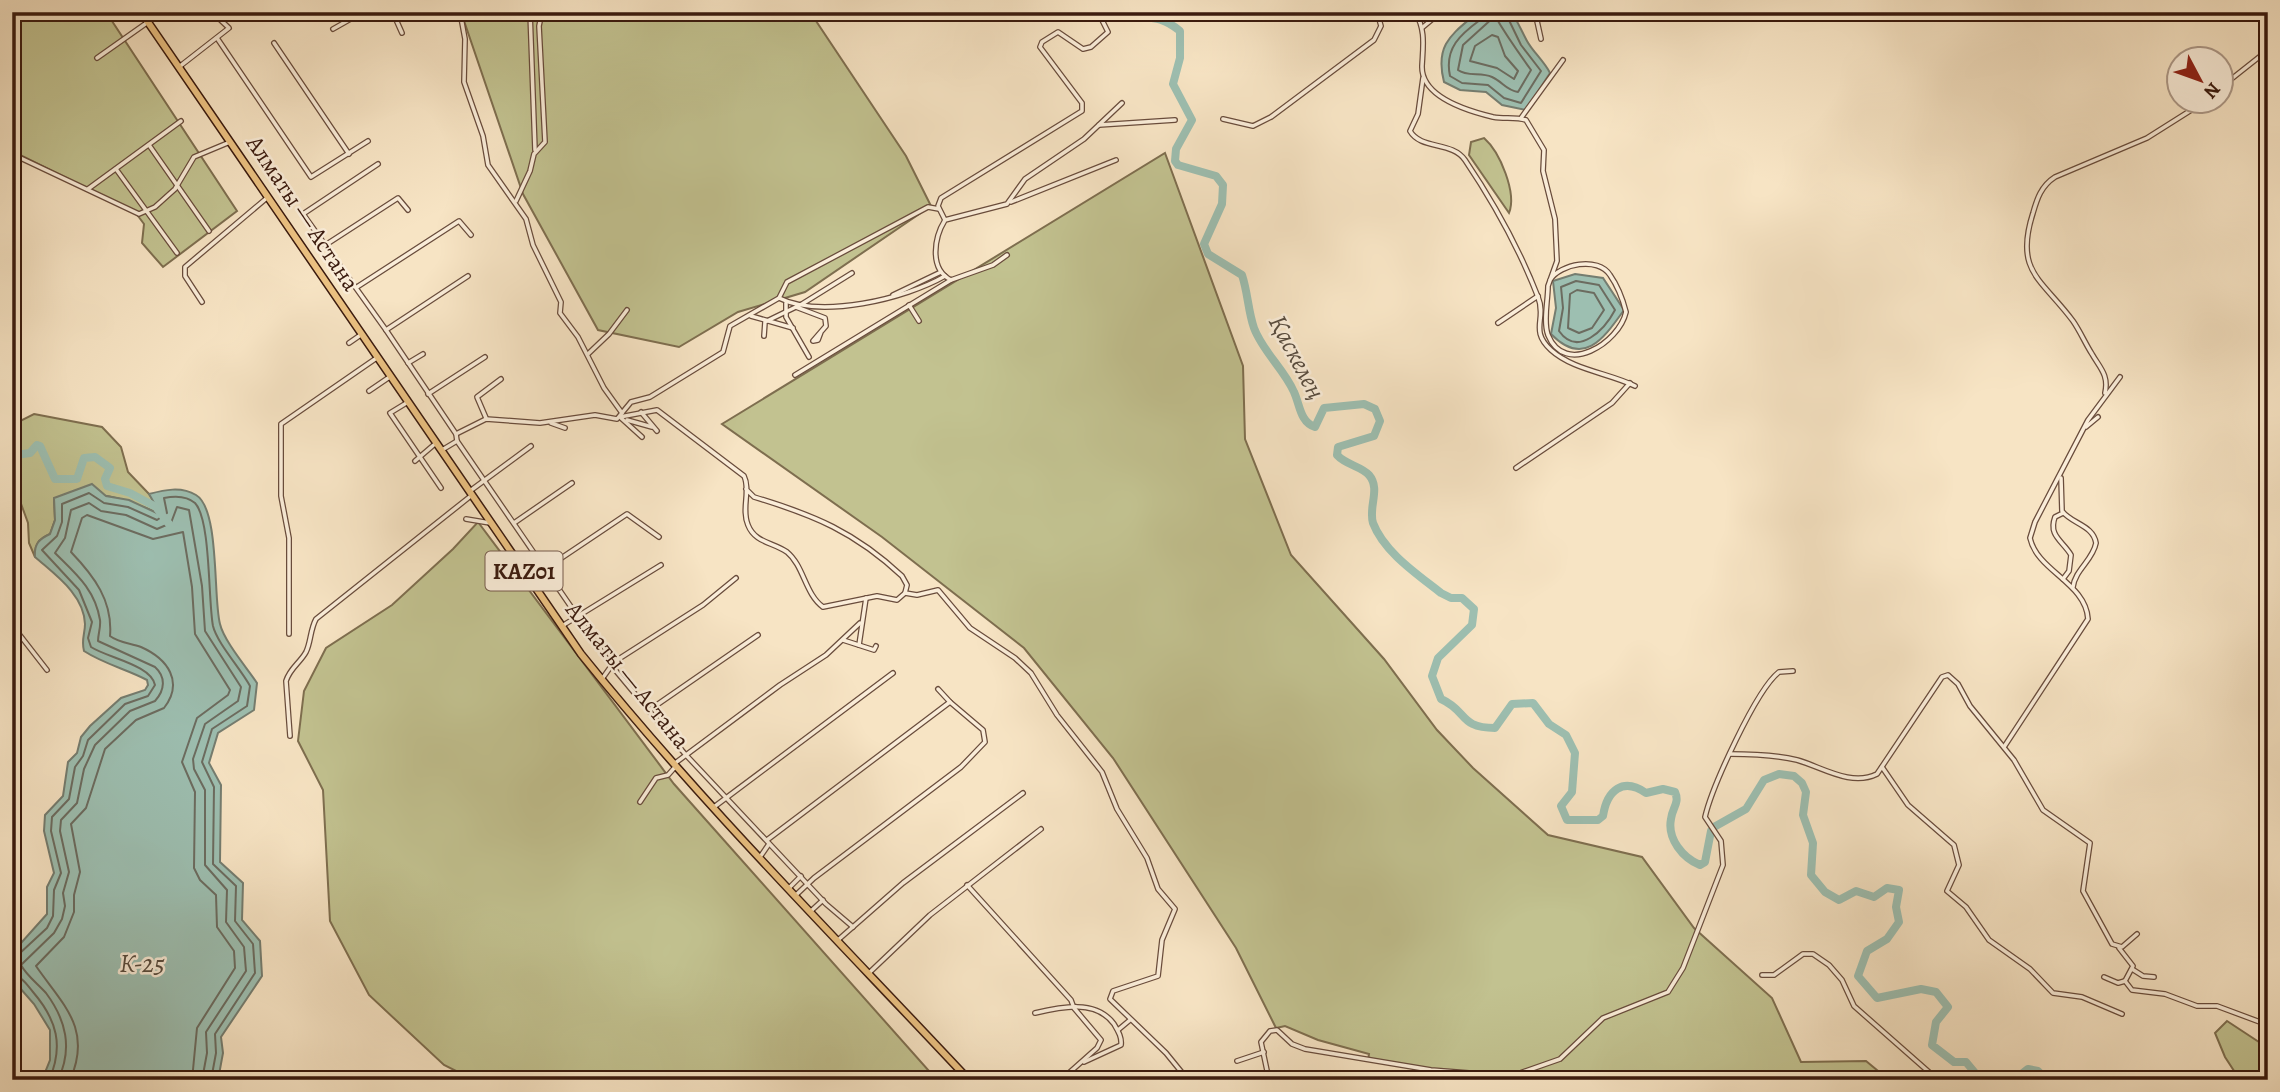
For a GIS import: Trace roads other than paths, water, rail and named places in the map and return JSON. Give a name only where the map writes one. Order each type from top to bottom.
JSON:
[{"type":"highway","name":"Алматы — Астана","points":[[141,12],[562,626],[602,680],[675,765],[969,1080]]},
{"type":"street","points":[[178,67],[229,26],[212,12]]},
{"type":"street","points":[[333,29],[363,12]]},
{"type":"street","points":[[376,12],[394,15],[402,33]]},
{"type":"street","points":[[460,12],[465,38],[464,82],[469,103],[483,136],[488,165],[526,219],[542,268],[561,302],[560,313],[588,354],[604,388],[620,405],[621,415],[642,437]]},
{"type":"street","points":[[516,202],[536,150],[530,12]]},
{"type":"street","points":[[536,150],[545,142],[542,12]]},
{"type":"street","points":[[951,279],[943,274],[937,265],[935,253],[945,220],[939,209],[941,198],[1082,111],[1082,103],[1040,47],[1042,42],[1058,32],[1083,49],[1091,47],[1108,30],[1098,12]]},
{"type":"street","points":[[1303,12],[1307,18]]},
{"type":"street","points":[[1223,119],[1253,126],[1283,109],[1374,40],[1381,26],[1377,12]]},
{"type":"street","points":[[1416,12],[1423,27],[1423,78],[1418,114],[1409,128],[1412,134],[1418,139],[1457,151],[1462,156],[1506,225],[1538,296],[1541,307],[1539,336],[1550,350],[1565,359],[1632,385],[1612,403],[1516,468]]},
{"type":"street","points":[[1423,27],[1441,12]]},
{"type":"street","points":[[1535,12],[1541,39]]},
{"type":"street","points":[[97,58],[148,22]]},
{"type":"street","points":[[217,38],[309,176],[314,178],[368,141]]},
{"type":"street","points":[[274,43],[349,154]]},
{"type":"street","points":[[2234,77],[2268,50]]},
{"type":"street","points":[[1521,118],[1563,60]]},
{"type":"street","points":[[1423,78],[1432,89],[1454,103],[1493,117],[1521,118],[1530,123],[1544,150],[1543,171],[1555,219],[1557,261],[1550,280],[1546,327],[1552,342],[1567,352],[1581,355],[1602,347],[1625,317],[1623,302],[1607,271],[1586,265],[1570,266],[1556,272],[1550,280]]},
{"type":"street","points":[[1009,203],[1025,179],[1097,126],[1122,103]]},
{"type":"street","points":[[2104,395],[2107,382],[2103,370],[2072,319],[2044,290],[2027,261],[2027,235],[2044,186],[2054,177],[2147,138],[2182,116]]},
{"type":"street","points":[[1097,126],[1112,122],[1175,120]]},
{"type":"street","points":[[88,189],[181,121]]},
{"type":"street","points":[[12,154],[108,197],[129,212],[148,211],[178,186],[194,157],[230,142]]},
{"type":"street","points":[[149,145],[209,231]]},
{"type":"street","points":[[945,220],[1009,203],[1116,160]]},
{"type":"street","points":[[378,164],[303,214],[386,330],[456,435],[457,441],[611,665],[685,754],[823,900],[853,927]]},
{"type":"street","points":[[116,169],[177,253]]},
{"type":"street","points":[[202,302],[185,276],[185,267],[268,197]]},
{"type":"street","points":[[325,244],[332,243],[398,198],[408,210]]},
{"type":"street","points":[[456,435],[486,419],[549,422],[586,415],[615,419],[631,402],[650,397],[723,352],[730,326],[779,298],[782,287],[793,278],[928,207],[939,209]]},
{"type":"street","points":[[356,288],[459,221],[471,234]]},
{"type":"street","points":[[795,375],[951,279],[993,265],[1007,255]]},
{"type":"street","points":[[1557,261],[1570,266]]},
{"type":"street","points":[[933,274],[937,265]]},
{"type":"street","points":[[765,322],[802,304],[852,273]]},
{"type":"street","points":[[892,296],[933,274],[943,274]]},
{"type":"street","points":[[779,298],[786,303],[859,305],[920,289],[943,274]]},
{"type":"street","points":[[386,330],[468,276]]},
{"type":"street","points":[[1497,323],[1538,296]]},
{"type":"street","points":[[786,303],[786,311],[793,328],[810,357]]},
{"type":"street","points":[[909,305],[919,321]]},
{"type":"street","points":[[796,307],[825,318],[826,326],[821,332]]},
{"type":"street","points":[[588,354],[609,334],[627,310]]},
{"type":"street","points":[[751,316],[793,328]]},
{"type":"street","points":[[764,336],[765,322]]},
{"type":"street","points":[[349,343],[362,334]]},
{"type":"street","points":[[408,363],[423,354]]},
{"type":"street","points":[[289,634],[289,538],[281,496],[281,424],[378,357]]},
{"type":"street","points":[[428,394],[485,357]]},
{"type":"street","points":[[369,391],[391,376]]},
{"type":"street","points":[[2004,747],[2086,624],[2087,612],[2073,587],[2034,548],[2031,538],[2035,522],[2084,429],[2104,395],[2120,377]]},
{"type":"street","points":[[486,419],[477,397],[501,379]]},
{"type":"street","points":[[408,402],[390,413],[417,459],[441,488]]},
{"type":"street","points":[[621,415],[657,410],[744,476],[745,513],[749,528],[759,539],[789,555],[819,605],[830,608],[877,596],[894,600],[905,593],[917,595],[937,590],[970,628],[1015,658],[1031,673],[1057,715],[1102,772],[1117,809],[1147,858],[1158,889],[1174,907],[1163,940],[1158,976],[1113,991],[1110,996],[1114,1005],[1166,1052],[1188,1080]]},
{"type":"street","points":[[641,412],[657,431]]},
{"type":"street","points":[[2084,429],[2098,417]]},
{"type":"street","points":[[625,420],[652,427]]},
{"type":"street","points":[[549,422],[565,428]]},
{"type":"street","points":[[442,450],[457,441]]},
{"type":"street","points":[[417,459],[436,443]]},
{"type":"street","points":[[290,736],[286,681],[289,672],[307,650],[309,633],[317,620],[485,480],[531,446]]},
{"type":"street","points":[[2061,476],[2063,513]]},
{"type":"street","points":[[514,523],[572,483]]},
{"type":"street","points":[[746,489],[754,497],[817,516],[838,527],[902,576],[907,585],[905,593]]},
{"type":"street","points":[[2063,513],[2055,517],[2053,526],[2057,539],[2071,555],[2069,571],[2063,579]]},
{"type":"street","points":[[2063,513],[2090,530],[2095,540],[2092,556],[2074,580],[2073,587]]},
{"type":"street","points":[[545,569],[628,514],[659,537]]},
{"type":"street","points":[[466,519],[491,523]]},
{"type":"street","points":[[562,626],[661,565]]},
{"type":"street","points":[[602,680],[611,665],[703,605],[736,578]]},
{"type":"street","points":[[859,645],[860,623],[866,598]]},
{"type":"street","points":[[640,802],[656,778],[668,775],[685,754],[843,640],[860,623]]},
{"type":"street","points":[[12,625],[47,670]]},
{"type":"street","points":[[648,711],[758,635]]},
{"type":"street","points":[[843,640],[874,650],[876,646]]},
{"type":"street","points":[[1269,1080],[1262,1038],[1270,1031],[1277,1030],[1292,1044],[1305,1049],[1431,1070],[1517,1074],[1560,1059],[1603,1018],[1668,992],[1683,968],[1724,864],[1723,847],[1706,821],[1706,812],[1717,776],[1767,684],[1779,671],[1793,671]]},
{"type":"street","points":[[714,807],[893,673]]},
{"type":"street","points":[[1730,754],[1788,759],[1858,779],[1877,775],[1942,677],[1948,675],[1958,684],[1969,706],[2004,747],[2043,810],[2090,843],[2083,894],[2109,940],[2132,962],[2132,969],[2126,981],[2118,983],[2104,977]]},
{"type":"street","points":[[796,894],[955,772],[983,747],[983,730],[938,689]]},
{"type":"street","points":[[760,857],[772,835],[950,702]]},
{"type":"street","points":[[1882,767],[1913,810],[1952,840],[1958,853],[1959,866],[1947,891],[1966,907],[1989,940],[2030,969],[2056,995],[2082,997],[2122,1014]]},
{"type":"street","points":[[838,940],[903,883],[1023,793]]},
{"type":"street","points":[[869,973],[913,930],[1041,829]]},
{"type":"street","points":[[789,888],[801,876]]},
{"type":"street","points":[[967,885],[1071,1000],[1073,1008],[1101,1040],[1099,1047],[1061,1080]]},
{"type":"street","points":[[811,911],[823,900]]},
{"type":"street","points":[[2119,947],[2137,934]]},
{"type":"street","points":[[1762,975],[1774,975],[1803,954],[1819,957],[1842,980],[1850,1002],[1938,1080]]},
{"type":"street","points":[[2132,969],[2143,976],[2154,977]]},
{"type":"street","points":[[2126,981],[2132,990],[2165,994],[2197,1006],[2214,1006],[2268,1025]]},
{"type":"street","points":[[1035,1013],[1073,1008],[1099,1010],[1118,1030],[1122,1041],[1119,1048],[1082,1062]]},
{"type":"street","points":[[1118,1030],[1130,1020]]},
{"type":"street","points":[[1237,1061],[1264,1052]]},
{"type":"water","points":[[1478,12],[1507,13],[1515,18],[1529,45],[1550,73],[1526,110],[1502,105],[1486,92],[1460,90],[1444,82],[1444,48],[1454,33]]},
{"type":"water","points":[[1575,274],[1603,278],[1624,310],[1601,339],[1583,349],[1574,349],[1563,344],[1551,334],[1556,308],[1553,281]]},
{"type":"water","name":"К-25","points":[[92,484],[106,496],[129,500],[161,515],[149,494],[184,490],[196,495],[204,504],[212,535],[222,631],[257,683],[254,710],[218,733],[209,763],[221,785],[220,862],[243,883],[242,920],[260,941],[262,976],[221,1037],[223,1053],[218,1080],[42,1080],[50,1060],[50,1030],[34,1004],[13,980],[12,953],[47,914],[47,887],[54,873],[44,831],[45,815],[63,796],[68,762],[77,753],[81,737],[90,726],[121,698],[145,690],[148,685],[147,680],[84,651],[85,624],[79,603],[67,586],[35,557],[36,545],[50,534],[55,520],[54,498]]},
{"type":"waterway","name":"Қаскелең","points":[[1123,12],[1137,17],[1163,20],[1180,31],[1180,58],[1173,84],[1192,120],[1176,149],[1175,161],[1178,165],[1216,176],[1223,185],[1222,204],[1204,244],[1208,254],[1242,275],[1254,328],[1290,384],[1303,417],[1315,427],[1324,408],[1364,404],[1375,409],[1380,421],[1374,436],[1338,447],[1337,455],[1366,472],[1372,480],[1373,523],[1393,553],[1441,593],[1451,598],[1462,598],[1474,609],[1472,625],[1438,658],[1432,676],[1441,699],[1469,722],[1495,728],[1512,704],[1533,703],[1549,724],[1566,735],[1575,753],[1572,792],[1561,806],[1567,820],[1598,820],[1603,816],[1612,793],[1623,786],[1630,786],[1646,793],[1663,789],[1675,792],[1677,799],[1671,819],[1671,834],[1682,853],[1700,865],[1705,862],[1711,831]]},
{"type":"waterway","points":[[12,400],[17,403],[13,445],[16,455],[30,453],[37,445],[40,446],[55,479],[77,479],[84,458],[95,457],[110,468],[105,479],[107,486],[130,493],[156,507],[169,524]]},
{"type":"waterway","name":"Қаскелең","points":[[1714,827],[1746,809],[1764,780],[1779,774],[1794,776],[1802,783],[1806,792],[1803,815],[1813,843],[1811,875],[1825,892],[1839,900],[1856,891],[1874,897],[1887,888],[1899,890],[1896,907],[1899,922],[1887,939],[1867,951],[1858,976],[1877,998],[1921,989],[1936,992],[1948,1007],[1936,1022],[1932,1045],[1954,1062],[1966,1062],[1981,1080]]},
{"type":"waterway","name":"Қаскелең","points":[[2014,1080],[2028,1069],[2038,1071],[2047,1080]]}]
